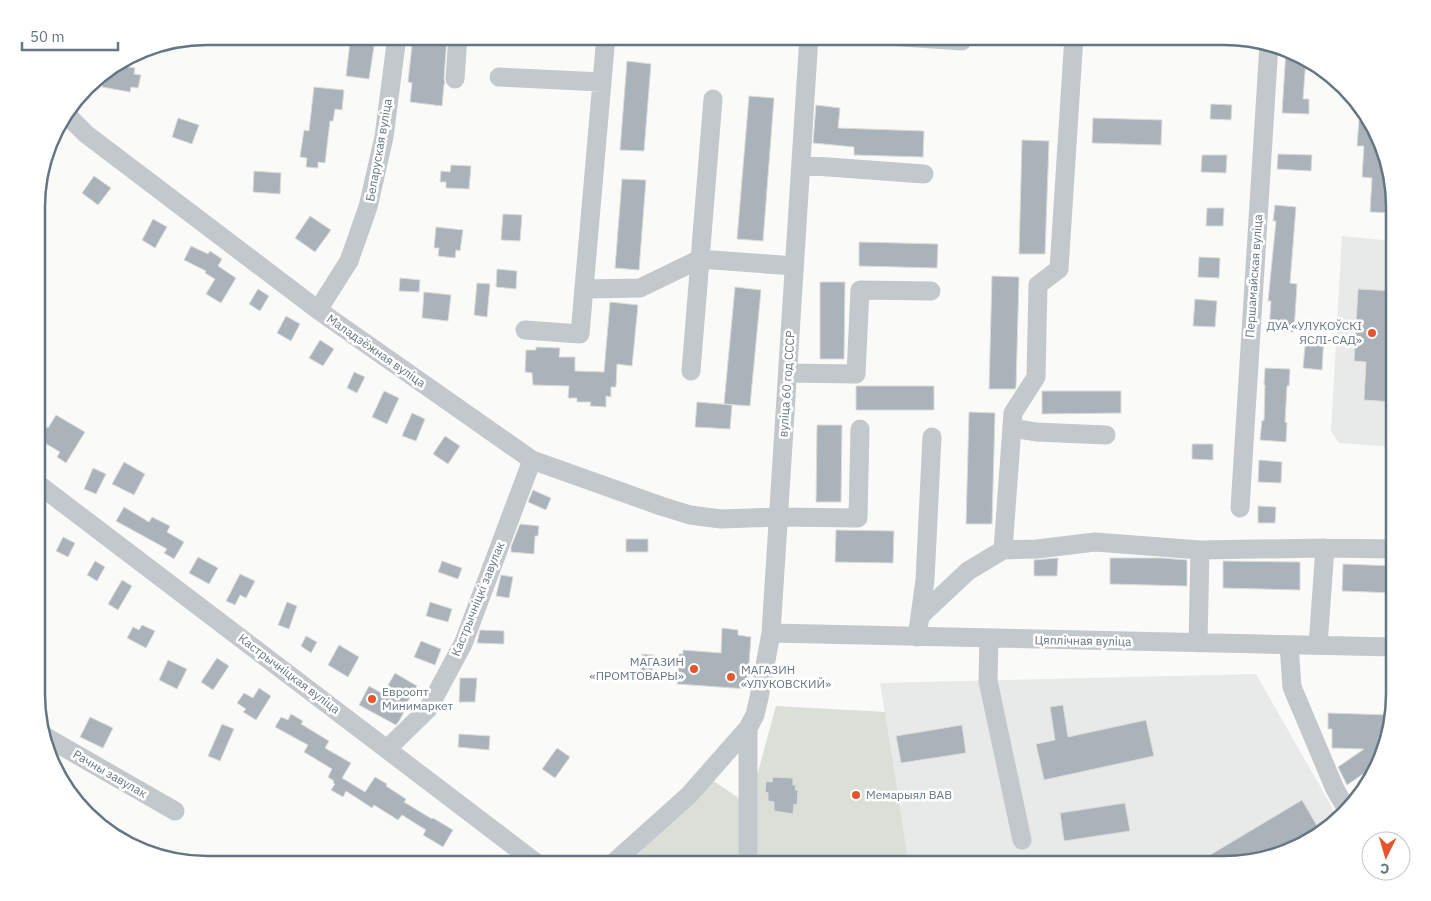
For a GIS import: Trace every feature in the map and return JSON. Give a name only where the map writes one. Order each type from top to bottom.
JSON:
[{"type":"street","name":"Беларуская вуліца","points":[[318,310],[349,261],[368,208],[384,137],[396,45]]},
{"type":"street","points":[[455,79],[457,45]]},
{"type":"street","points":[[525,330],[580,334],[605,45]]},
{"type":"street","name":"вуліца 60 год СССР","points":[[748,728],[755,715],[771,633],[808,45]]},
{"type":"street","points":[[1003,550],[1013,413],[1036,377],[1038,285],[1059,269],[1073,45]]},
{"type":"street","name":"Першамайская вуліца","points":[[1240,508],[1269,52]]},
{"type":"street","points":[[499,77],[602,82]]},
{"type":"street","points":[[691,371],[713,100]]},
{"type":"street","name":"Маладзёжная вуліца","points":[[71,119],[86,134],[318,310],[532,460],[690,515],[721,519],[778,517],[858,518],[860,429]]},
{"type":"street","points":[[801,165],[924,174]]},
{"type":"street","points":[[584,289],[640,288],[700,259],[794,266]]},
{"type":"street","points":[[788,373],[856,374],[860,290],[931,290]]},
{"type":"street","points":[[1012,428],[1036,432],[1106,434]]},
{"type":"street","points":[[917,637],[925,580],[932,437]]},
{"type":"street","name":"Кастрычніцкі завулак","points":[[388,749],[428,709],[463,644],[532,460]]},
{"type":"street","name":"Кастрычніцкая вуліца","points":[[45,489],[527,856]]},
{"type":"street","points":[[920,616],[968,571],[1003,550],[1037,549],[1095,542],[1200,550],[1386,549]]},
{"type":"street","points":[[1318,645],[1325,548]]},
{"type":"street","points":[[1198,643],[1200,550]]},
{"type":"street","name":"Цяплічная вуліца","points":[[771,633],[1386,647]]},
{"type":"street","points":[[989,639],[988,681],[1022,840]]},
{"type":"street","points":[[1289,645],[1292,687],[1344,803]]},
{"type":"street","points":[[621,856],[689,794],[748,728]]},
{"type":"street","points":[[748,728],[748,856]]},
{"type":"street","name":"Рачны завулак","points":[[53,742],[175,811]]},
{"type":"shaded area","name":"ДУА «УЛУКОЎСКІ ЯСЛІ-САД»","points":[[1342,236],[1386,240],[1386,446],[1339,443],[1331,431]]},
{"type":"shaded area","points":[[1256,674],[1335,812],[1314,829],[1286,844],[1245,855],[908,856],[880,683]]},
{"type":"shaded area","points":[[776,706],[885,712],[908,856],[636,856],[712,780],[749,805]]},
{"type":"building","points":[[350,45],[374,46],[369,79],[346,76]]},
{"type":"building","points":[[412,45],[446,45],[442,106],[410,102],[412,83],[408,82]]},
{"type":"building","points":[[1285,58],[1305,67],[1303,99],[1309,99],[1309,114],[1282,113]]},
{"type":"building","points":[[627,61],[651,64],[644,151],[620,150]]},
{"type":"building","points":[[127,67],[135,68],[134,74],[141,75],[138,88],[131,87],[130,92],[102,87],[103,83]]},
{"type":"building","points":[[314,87],[344,90],[342,110],[335,109],[333,121],[330,121],[325,163],[318,162],[318,168],[306,167],[307,158],[300,157],[304,130],[309,131]]},
{"type":"building","points":[[749,96],[774,98],[763,241],[737,239]]},
{"type":"building","points":[[1211,104],[1232,105],[1231,120],[1210,119]]},
{"type":"building","points":[[816,105],[840,108],[838,128],[924,131],[923,157],[854,155],[854,147],[813,143]]},
{"type":"building","points":[[178,118],[199,125],[192,144],[172,137]]},
{"type":"building","points":[[1093,118],[1162,120],[1161,145],[1092,143]]},
{"type":"building","points":[[1360,120],[1374,145],[1383,176],[1386,213],[1370,212],[1372,178],[1362,177],[1364,146],[1357,146]]},
{"type":"building","points":[[1022,140],[1049,141],[1045,254],[1019,254]]},
{"type":"building","points":[[1278,154],[1312,155],[1311,171],[1277,169]]},
{"type":"building","points":[[1202,155],[1227,155],[1226,173],[1201,172]]},
{"type":"building","points":[[451,165],[471,166],[469,189],[446,188],[446,182],[440,182],[441,171],[450,172]]},
{"type":"building","points":[[254,171],[281,173],[280,194],[253,192]]},
{"type":"building","points":[[94,176],[111,188],[98,205],[82,193]]},
{"type":"building","points":[[622,179],[646,180],[639,270],[615,268]]},
{"type":"building","points":[[1275,205],[1296,207],[1290,283],[1297,284],[1294,332],[1269,330],[1271,301],[1268,301],[1276,221],[1273,221]]},
{"type":"building","points":[[1207,208],[1224,208],[1223,226],[1206,226]]},
{"type":"building","points":[[503,214],[522,215],[520,241],[501,240]]},
{"type":"building","points":[[310,216],[331,230],[315,252],[295,238]]},
{"type":"building","points":[[153,219],[167,227],[155,248],[142,240]]},
{"type":"building","points":[[436,227],[463,230],[460,251],[456,250],[455,258],[438,256],[439,248],[434,248]]},
{"type":"building","points":[[859,242],[938,244],[937,268],[859,266]]},
{"type":"building","points":[[191,246],[208,254],[210,251],[222,259],[218,266],[236,278],[221,303],[206,294],[215,279],[205,273],[206,271],[184,260]]},
{"type":"building","points":[[1199,257],[1220,258],[1219,278],[1198,277]]},
{"type":"building","points":[[497,269],[517,271],[516,289],[496,287]]},
{"type":"building","points":[[992,276],[1019,277],[1015,389],[989,389]]},
{"type":"building","points":[[400,278],[420,280],[419,292],[399,291]]},
{"type":"building","points":[[820,282],[845,282],[844,359],[820,359]]},
{"type":"building","points":[[477,283],[490,284],[487,317],[474,315]]},
{"type":"building","points":[[735,287],[761,290],[750,406],[724,404]]},
{"type":"building","points":[[258,289],[269,296],[260,311],[249,304]]},
{"type":"building","points":[[1358,289],[1386,291],[1386,401],[1364,400],[1366,362],[1354,361]]},
{"type":"building","points":[[424,292],[451,295],[448,321],[422,318]]},
{"type":"building","points":[[1195,299],[1217,301],[1215,327],[1193,326]]},
{"type":"building","points":[[610,302],[638,305],[632,366],[617,364],[616,387],[611,387],[611,397],[606,396],[606,407],[590,406],[591,402],[577,402],[577,398],[568,398],[569,386],[533,385],[532,373],[525,372],[526,350],[536,350],[536,347],[560,348],[559,357],[575,357],[575,371],[604,372]]},
{"type":"building","points":[[286,316],[300,324],[291,341],[277,333]]},
{"type":"building","points":[[1306,335],[1324,336],[1322,370],[1303,368]]},
{"type":"building","points":[[320,340],[334,349],[323,366],[309,358]]},
{"type":"building","points":[[1265,368],[1290,369],[1285,422],[1287,423],[1286,442],[1260,440],[1262,420],[1264,421]]},
{"type":"building","points":[[354,372],[365,377],[357,393],[347,388]]},
{"type":"building","points":[[856,386],[934,386],[934,410],[856,410]]},
{"type":"building","points":[[384,391],[399,398],[387,424],[372,417]]},
{"type":"building","points":[[1042,391],[1121,391],[1121,413],[1042,414]]},
{"type":"building","points":[[697,402],[732,405],[730,429],[695,427]]},
{"type":"building","points":[[969,412],[995,413],[992,524],[966,524]]},
{"type":"building","points":[[412,413],[425,419],[416,441],[402,436]]},
{"type":"building","points":[[56,415],[85,432],[66,463],[57,457],[60,452],[45,443],[45,426],[48,428]]},
{"type":"building","points":[[817,425],[842,425],[841,502],[816,502]]},
{"type":"building","points":[[445,436],[460,446],[448,464],[433,454]]},
{"type":"building","points":[[1192,444],[1213,444],[1213,460],[1192,459]]},
{"type":"building","points":[[1259,460],[1282,462],[1281,483],[1258,482]]},
{"type":"building","points":[[124,462],[145,474],[134,495],[112,484]]},
{"type":"building","points":[[93,468],[106,474],[96,494],[84,489]]},
{"type":"building","points":[[533,490],[551,498],[546,510],[528,502]]},
{"type":"building","points":[[1258,506],[1276,507],[1275,523],[1258,523]]},
{"type":"building","points":[[124,507],[149,522],[152,517],[170,526],[167,532],[184,542],[174,559],[164,553],[167,549],[116,521]]},
{"type":"building","points":[[520,524],[539,526],[538,536],[535,536],[534,554],[511,552],[511,547]]},
{"type":"building","points":[[836,530],[894,531],[893,563],[835,562]]},
{"type":"building","points":[[63,537],[75,543],[68,557],[56,551]]},
{"type":"building","points":[[626,539],[648,539],[648,552],[626,552]]},
{"type":"building","points":[[198,557],[218,568],[209,584],[189,573]]},
{"type":"building","points":[[1058,558],[1057,576],[1034,576],[1034,560]]},
{"type":"building","points":[[1110,558],[1187,560],[1187,586],[1110,584]]},
{"type":"building","points":[[95,561],[105,567],[97,581],[87,575]]},
{"type":"building","points":[[442,561],[462,568],[458,579],[438,572]]},
{"type":"building","points":[[1223,561],[1300,562],[1300,590],[1223,588]]},
{"type":"building","points":[[1343,564],[1386,566],[1386,593],[1342,591]]},
{"type":"building","points":[[240,574],[255,581],[246,598],[240,595],[235,605],[226,601]]},
{"type":"building","points":[[501,575],[513,577],[509,598],[496,596]]},
{"type":"building","points":[[122,580],[132,586],[118,610],[108,604]]},
{"type":"building","points":[[287,602],[297,606],[289,629],[278,625]]},
{"type":"building","points":[[430,602],[452,609],[448,622],[426,616]]},
{"type":"building","points":[[142,625],[155,631],[146,648],[127,638],[133,627],[139,630]]},
{"type":"building","points":[[722,628],[738,630],[738,635],[751,637],[747,689],[677,684],[679,654],[683,654],[683,650],[721,653]]},
{"type":"building","points":[[480,630],[504,631],[504,644],[477,643]]},
{"type":"building","points":[[306,636],[317,642],[311,653],[301,646]]},
{"type":"building","points":[[421,641],[441,649],[435,665],[414,657]]},
{"type":"building","points":[[339,645],[359,657],[348,677],[328,665]]},
{"type":"building","points":[[642,654],[654,655],[652,678],[640,677]]},
{"type":"building","points":[[217,658],[229,666],[213,690],[201,682]]},
{"type":"building","points":[[168,660],[187,669],[177,689],[159,680]]},
{"type":"building","points":[[395,673],[417,686],[396,725],[359,705],[369,686],[383,694]]},
{"type":"building","points":[[460,678],[477,678],[475,702],[459,702]]},
{"type":"building","points":[[259,688],[271,696],[256,720],[243,712],[246,709],[237,703],[244,693],[253,698]]},
{"type":"building","points":[[1063,705],[1068,737],[1146,720],[1154,756],[1044,780],[1036,744],[1055,740],[1050,707]]},
{"type":"building","points":[[1328,713],[1384,715],[1377,746],[1363,777],[1363,774],[1347,785],[1338,767],[1364,749],[1332,748],[1332,729],[1328,729]]},
{"type":"building","points":[[291,714],[303,721],[301,724],[329,741],[325,748],[351,763],[342,778],[365,792],[375,777],[406,799],[404,802],[453,830],[443,847],[423,835],[426,830],[402,815],[398,820],[374,805],[372,808],[346,791],[343,797],[331,790],[335,784],[328,777],[332,769],[304,752],[308,745],[275,727],[281,717],[288,720]]},
{"type":"building","points":[[90,717],[113,728],[103,748],[80,737]]},
{"type":"building","points":[[222,724],[234,729],[220,761],[208,756]]},
{"type":"building","points":[[962,725],[966,753],[901,763],[896,736]]},
{"type":"building","points":[[459,734],[490,736],[489,750],[458,747]]},
{"type":"building","points":[[557,748],[570,757],[555,778],[542,769]]},
{"type":"building","points":[[773,777],[793,778],[793,785],[796,785],[795,790],[798,790],[797,805],[794,804],[793,814],[774,811],[774,802],[768,801],[768,793],[765,792],[766,781],[772,782]]},
{"type":"building","points":[[1302,800],[1317,826],[1286,844],[1266,850],[1234,856],[1210,855]]},
{"type":"building","points":[[1125,803],[1130,831],[1064,841],[1060,813]]},
{"type":"place","name":"ДУА «УЛУКОЎСКІ ЯСЛІ-САД»","points":[[1372,333]]},
{"type":"place","name":"МАГАЗИН «ПРОМТОВАРЫ»","points":[[694,669]]},
{"type":"place","name":"МАГАЗИН «УЛУКОВСКИЙ»","points":[[731,677]]},
{"type":"place","name":"Евроопт Минимаркет","points":[[372,699]]},
{"type":"place","name":"Мемарыял ВАВ","points":[[856,795]]}]
